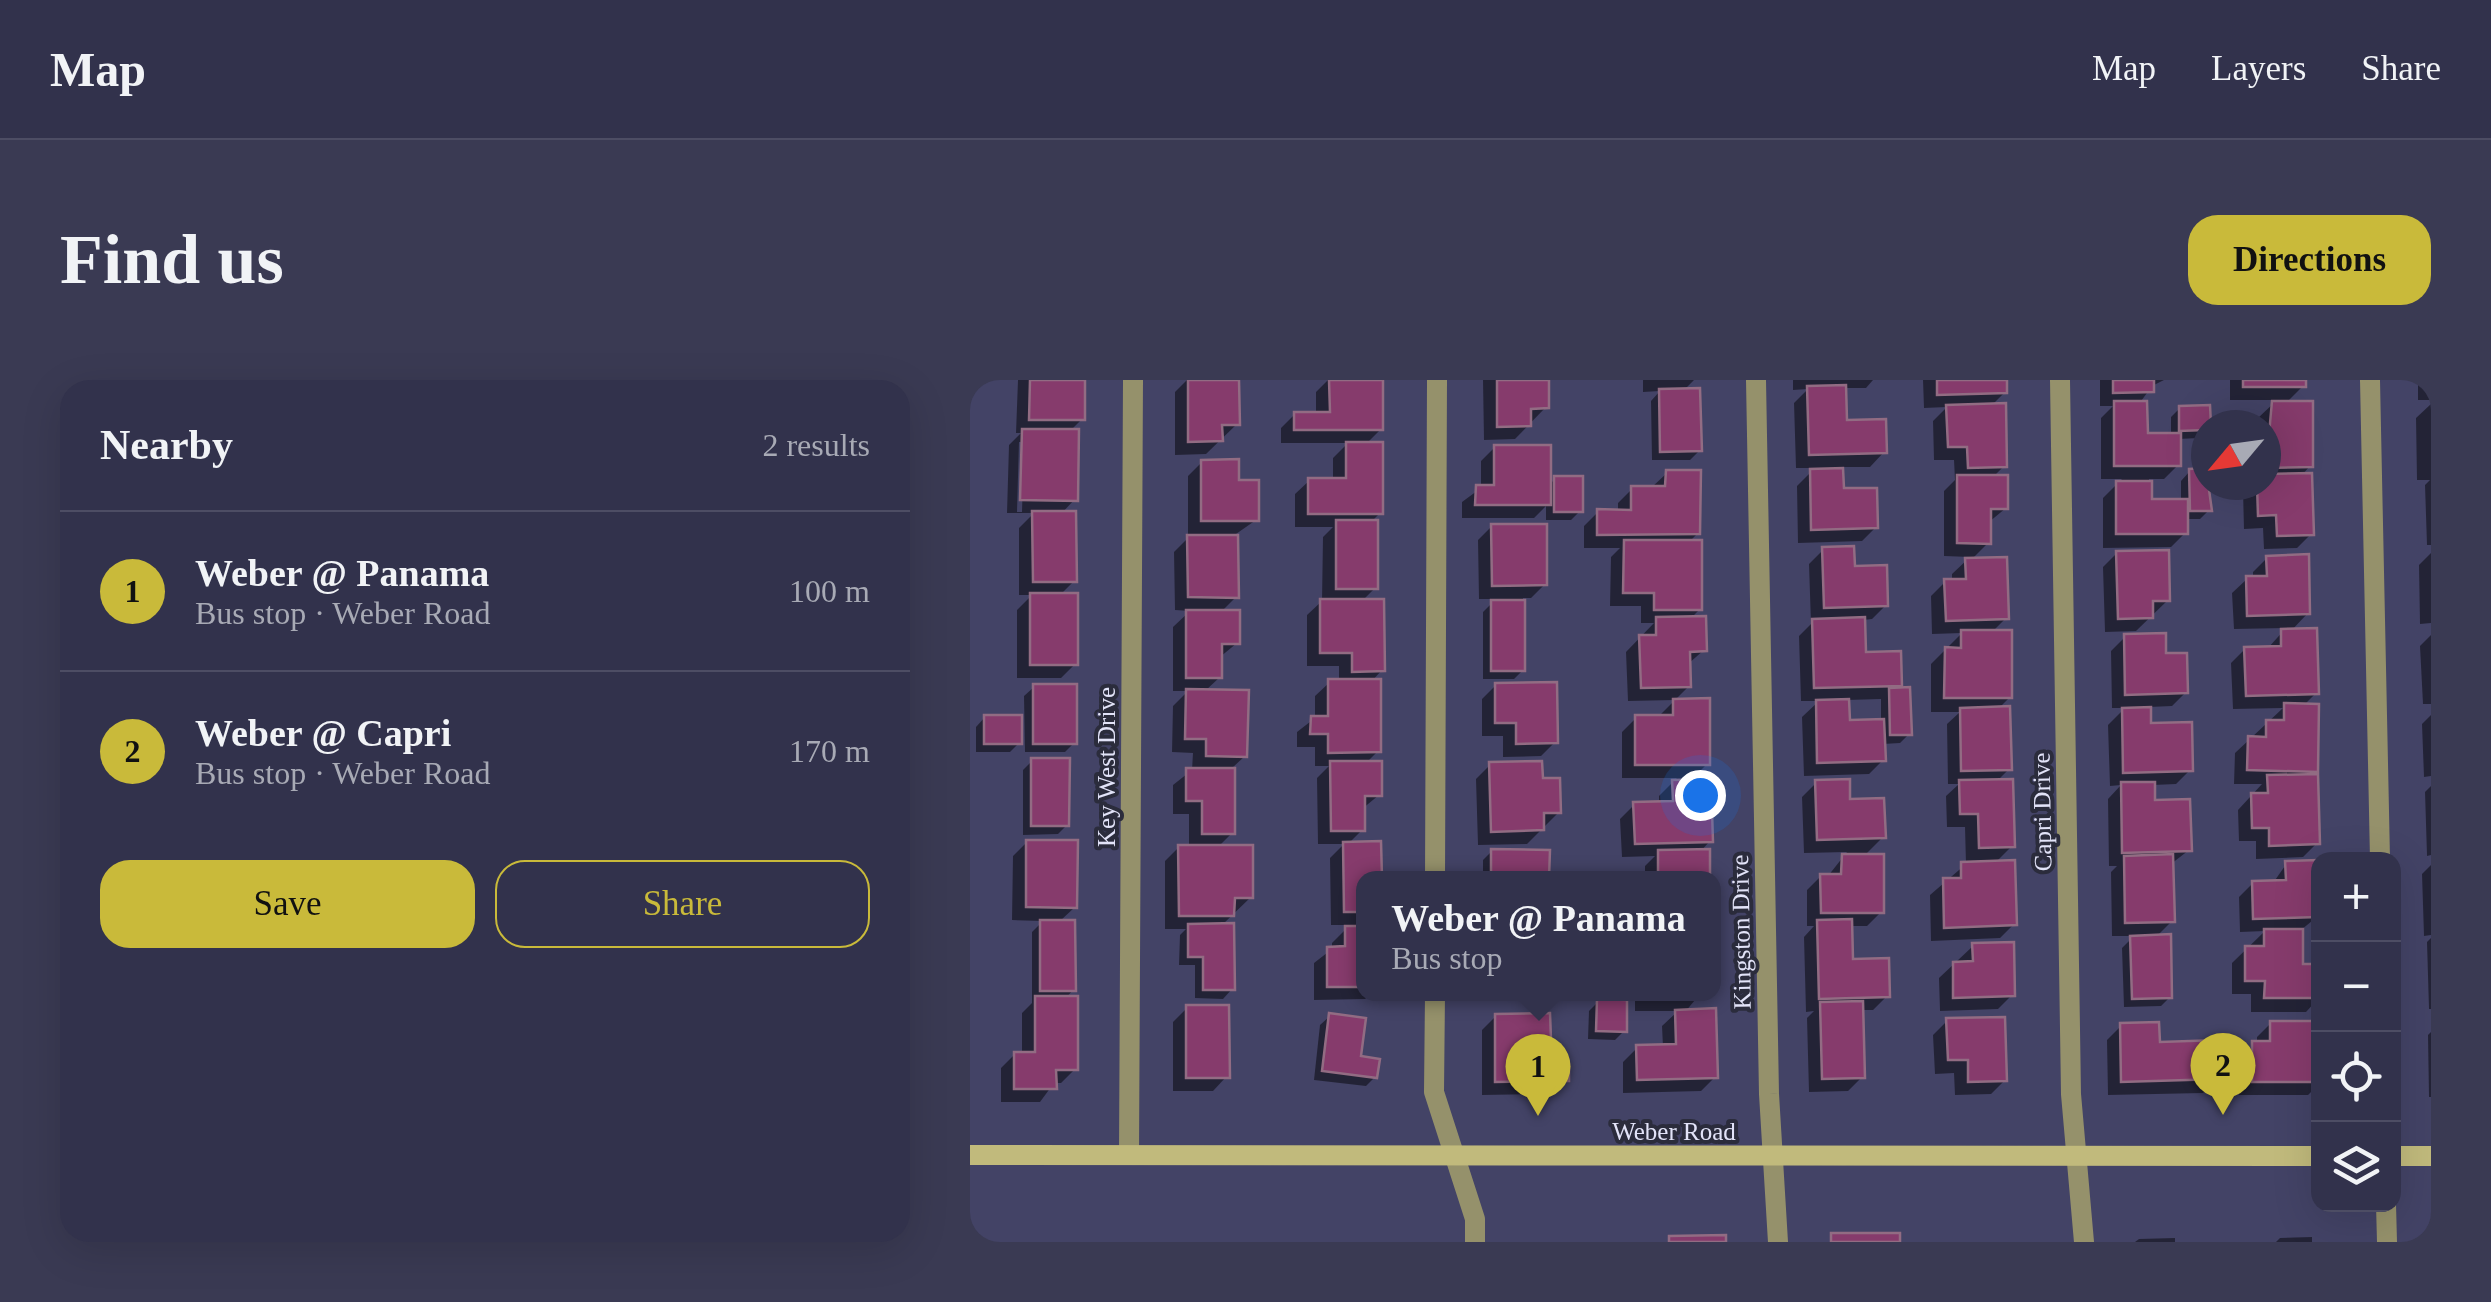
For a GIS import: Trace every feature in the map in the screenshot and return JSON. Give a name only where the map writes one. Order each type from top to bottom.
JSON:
[{"type":"main road","name":"Weber Road","points":[[970,1154],[2311,1156]]},
{"type":"main road","points":[[2401,1156],[2431,1156]]},
{"type":"street","name":"Key West Drive","points":[[1129,1155],[1133,380]]},
{"type":"street","points":[[1435,871],[1438,380]]},
{"type":"street","name":"Kingston Drive","points":[[1756,380],[1768,1094],[1778,1242]]},
{"type":"street","name":"Capri Drive","points":[[2060,380],[2071,1094],[2084,1242]]},
{"type":"street","points":[[2370,380],[2380,852]]},
{"type":"street","points":[[1434,1001],[1434,1092],[1475,1219],[1475,1242]]},
{"type":"street","points":[[2386,1212],[2386,1242]]},
{"type":"building","points":[[1030,380],[1085,380],[1085,420],[1029,420]]},
{"type":"building","points":[[1188,380],[1239,380],[1240,425],[1222,425],[1223,441],[1188,442]]},
{"type":"building","points":[[1329,380],[1383,380],[1383,430],[1294,430],[1294,412],[1330,412]]},
{"type":"building","points":[[1497,380],[1549,380],[1549,408],[1531,409],[1531,426],[1497,427]]},
{"type":"building","points":[[1937,380],[2007,380],[2007,393],[1937,395]]},
{"type":"building","points":[[2113,380],[2154,380],[2154,392],[2113,393]]},
{"type":"building","points":[[2243,380],[2306,380],[2306,387],[2243,387]]},
{"type":"building","points":[[1846,385],[1847,420],[1886,419],[1887,453],[1809,455],[1807,386]]},
{"type":"building","points":[[1700,388],[1702,451],[1660,452],[1659,389]]},
{"type":"building","points":[[2114,401],[2147,401],[2148,433],[2181,433],[2181,466],[2114,466]]},
{"type":"building","points":[[2272,401],[2313,401],[2313,467],[2281,468],[2281,410],[2271,410]]},
{"type":"building","points":[[2006,403],[2007,467],[1968,468],[1967,447],[1948,447],[1946,405]]},
{"type":"building","points":[[2210,405],[2210,410],[2191,410],[2191,431],[2179,431],[2179,406]]},
{"type":"building","points":[[1022,429],[1079,429],[1078,501],[1020,500]]},
{"type":"building","points":[[1346,442],[1383,442],[1383,514],[1308,514],[1308,478],[1346,478]]},
{"type":"building","points":[[1494,445],[1551,445],[1551,505],[1475,505],[1476,485],[1494,485]]},
{"type":"building","points":[[1239,459],[1239,480],[1259,480],[1259,521],[1201,521],[1201,460]]},
{"type":"building","points":[[1843,468],[1844,488],[1877,488],[1878,528],[1811,530],[1810,469]]},
{"type":"building","points":[[2189,469],[2191,500],[2210,500],[2212,511],[2190,511]]},
{"type":"building","points":[[1666,470],[1701,470],[1700,534],[1597,535],[1597,509],[1631,510],[1631,486],[1665,486]]},
{"type":"building","points":[[2312,473],[2314,535],[2277,536],[2276,515],[2258,516],[2257,500],[2281,500],[2281,474]]},
{"type":"building","points":[[1957,475],[2008,475],[2008,509],[1991,509],[1991,544],[1957,543]]},
{"type":"building","points":[[1554,476],[1583,476],[1583,512],[1554,512]]},
{"type":"building","points":[[2116,481],[2152,481],[2152,499],[2188,499],[2188,534],[2116,534]]},
{"type":"building","points":[[1032,511],[1076,511],[1077,582],[1033,582]]},
{"type":"building","points":[[1336,520],[1378,520],[1378,589],[1336,589]]},
{"type":"building","points":[[1491,524],[1547,524],[1547,585],[1492,586]]},
{"type":"building","points":[[1187,535],[1238,535],[1239,598],[1188,597]]},
{"type":"building","points":[[1624,540],[1702,540],[1702,610],[1654,610],[1654,593],[1623,593]]},
{"type":"building","points":[[1854,546],[1855,566],[1887,565],[1888,606],[1824,608],[1822,547]]},
{"type":"building","points":[[2169,550],[2170,601],[2153,601],[2153,618],[2118,619],[2116,551]]},
{"type":"building","points":[[2309,554],[2310,614],[2247,616],[2246,576],[2267,576],[2266,556]]},
{"type":"building","points":[[2007,557],[2009,619],[1946,621],[1944,579],[1966,579],[1965,558]]},
{"type":"building","points":[[1030,593],[1078,593],[1078,665],[1030,665]]},
{"type":"building","points":[[1320,599],[1384,599],[1385,671],[1352,672],[1352,653],[1320,653]]},
{"type":"building","points":[[1491,600],[1525,600],[1525,671],[1491,671]]},
{"type":"building","points":[[1186,610],[1240,610],[1240,644],[1222,644],[1222,678],[1186,678]]},
{"type":"building","points":[[1706,616],[1707,651],[1690,652],[1691,687],[1641,688],[1639,635],[1656,635],[1656,617]]},
{"type":"building","points":[[1865,617],[1866,652],[1901,651],[1902,686],[1814,688],[1812,619]]},
{"type":"building","points":[[2317,628],[2319,694],[2246,696],[2244,647],[2281,646],[2281,629]]},
{"type":"building","points":[[1961,630],[2012,630],[2012,698],[1944,698],[1945,647],[1961,648]]},
{"type":"building","points":[[2166,633],[2166,653],[2187,653],[2188,693],[2125,695],[2124,634]]},
{"type":"building","points":[[1328,679],[1381,679],[1381,752],[1328,753],[1328,734],[1310,734],[1311,716],[1328,716]]},
{"type":"building","points":[[1557,682],[1558,743],[1516,744],[1516,723],[1495,723],[1495,683]]},
{"type":"building","points":[[1033,684],[1077,684],[1077,744],[1033,744]]},
{"type":"building","points":[[1910,687],[1912,735],[1890,735],[1889,688]]},
{"type":"building","points":[[1186,689],[1249,690],[1247,757],[1206,756],[1206,739],[1185,739]]},
{"type":"building","points":[[1710,698],[1710,765],[1635,765],[1635,715],[1673,715],[1673,699]]},
{"type":"building","points":[[1849,699],[1850,720],[1884,719],[1886,761],[1817,763],[1816,700]]},
{"type":"building","points":[[2284,703],[2319,704],[2318,772],[2247,770],[2248,736],[2266,737],[2266,720],[2284,720]]},
{"type":"building","points":[[2010,706],[2012,770],[1961,771],[1960,708]]},
{"type":"building","points":[[2151,707],[2151,723],[2192,722],[2193,771],[2123,773],[2122,708]]},
{"type":"building","points":[[984,715],[1022,715],[1022,744],[984,744]]},
{"type":"building","points":[[1031,758],[1070,758],[1069,826],[1031,826]]},
{"type":"building","points":[[1330,761],[1382,761],[1382,796],[1365,796],[1365,831],[1331,831]]},
{"type":"building","points":[[1542,761],[1543,778],[1560,778],[1561,813],[1544,813],[1544,830],[1491,832],[1489,762]]},
{"type":"building","points":[[1186,768],[1235,768],[1235,834],[1202,834],[1202,801],[1186,801]]},
{"type":"building","points":[[2318,774],[2320,844],[2269,846],[2269,828],[2252,828],[2251,793],[2268,793],[2267,775]]},
{"type":"building","points":[[1711,779],[1713,842],[1635,844],[1633,802],[1673,801],[1672,780]]},
{"type":"building","points":[[1850,779],[1850,799],[1884,798],[1886,838],[1817,840],[1815,780]]},
{"type":"building","points":[[2013,779],[2015,847],[1979,848],[1978,814],[1960,814],[1959,780]]},
{"type":"building","points":[[2121,782],[2155,782],[2155,800],[2190,799],[2192,851],[2122,853]]},
{"type":"building","points":[[1026,840],[1078,840],[1077,908],[1026,907]]},
{"type":"building","points":[[1381,841],[1382,871],[1356,871],[1356,912],[1344,912],[1343,842]]},
{"type":"building","points":[[1178,845],[1253,845],[1253,898],[1235,898],[1234,916],[1179,916]]},
{"type":"building","points":[[1491,849],[1550,850],[1549,871],[1491,871]]},
{"type":"building","points":[[1710,849],[1710,871],[1658,871],[1658,850]]},
{"type":"building","points":[[1842,854],[1884,854],[1884,913],[1821,913],[1820,874],[1841,874]]},
{"type":"building","points":[[2173,854],[2175,922],[2125,923],[2124,856]]},
{"type":"building","points":[[2015,860],[2017,925],[1944,928],[1943,878],[1961,878],[1961,862]]},
{"type":"building","points":[[2311,860],[2311,917],[2253,919],[2252,881],[2286,880],[2285,861]]},
{"type":"building","points":[[1852,919],[1853,959],[1889,958],[1890,997],[1819,999],[1817,920]]},
{"type":"building","points":[[1040,920],[1075,920],[1076,991],[1040,991]]},
{"type":"building","points":[[1234,923],[1235,990],[1203,990],[1203,957],[1188,957],[1188,924]]},
{"type":"building","points":[[1345,926],[1356,926],[1356,987],[1327,987],[1327,947],[1345,946]]},
{"type":"building","points":[[2264,929],[2303,929],[2303,964],[2311,964],[2311,998],[2264,998],[2265,981],[2245,981],[2245,946],[2264,946]]},
{"type":"building","points":[[2171,934],[2172,998],[2132,999],[2130,936]]},
{"type":"building","points":[[2014,942],[2015,996],[1953,998],[1953,962],[1973,961],[1972,943]]},
{"type":"building","points":[[1035,996],[1078,996],[1078,1070],[1056,1070],[1057,1089],[1014,1089],[1014,1052],[1035,1052]]},
{"type":"building","points":[[1597,1001],[1627,1001],[1627,1032],[1596,1031]]},
{"type":"building","points":[[1863,1001],[1865,1078],[1822,1079],[1820,1002]]},
{"type":"building","points":[[1186,1005],[1229,1005],[1230,1078],[1186,1078]]},
{"type":"building","points":[[1716,1008],[1718,1078],[1637,1080],[1636,1045],[1676,1044],[1675,1010]]},
{"type":"building","points":[[1329,1013],[1366,1018],[1361,1056],[1380,1059],[1377,1078],[1322,1071]]},
{"type":"building","points":[[1550,1013],[1552,1065],[1569,1064],[1569,1081],[1495,1082],[1495,1014]]},
{"type":"building","points":[[2005,1017],[2007,1081],[1968,1082],[1968,1060],[1948,1060],[1946,1018]]},
{"type":"building","points":[[2270,1021],[2311,1021],[2311,1082],[2252,1082],[2252,1041],[2270,1041]]},
{"type":"building","points":[[2159,1022],[2160,1042],[2219,1040],[2220,1079],[2121,1082],[2120,1023]]},
{"type":"building","points":[[1831,1233],[1900,1233],[1900,1242],[1831,1242]]},
{"type":"building","points":[[1726,1235],[1726,1242],[1669,1242],[1669,1236]]},
{"type":"place","name":"Weber @ Capri","points":[[2223,1115]]},
{"type":"place","name":"Weber @ Panama","points":[[1538,1116]]}]
